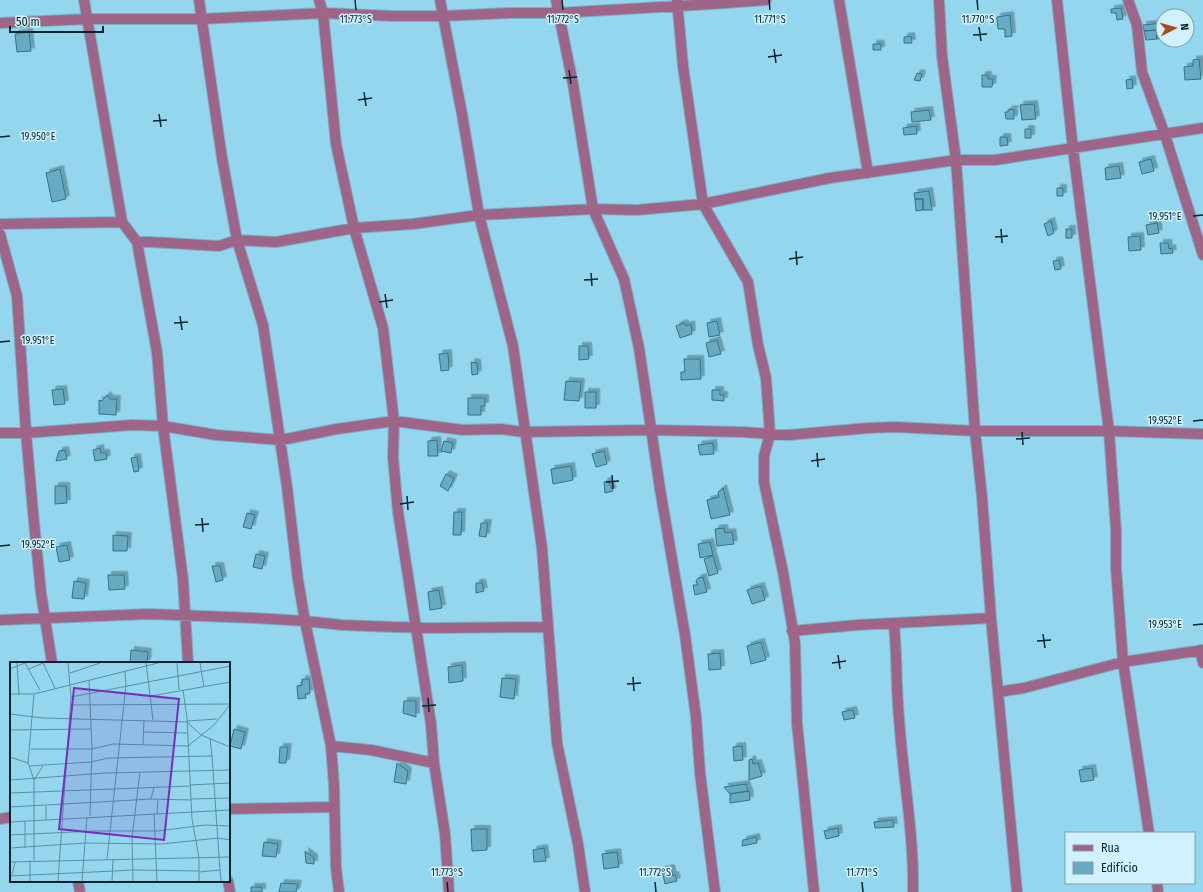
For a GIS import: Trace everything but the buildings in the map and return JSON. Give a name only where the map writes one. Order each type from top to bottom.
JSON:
[{"type":"street","points":[[84,0],[122,222],[137,242],[157,352],[163,426],[183,579],[188,662]]},
{"type":"street","points":[[200,0],[222,158],[237,240],[264,325],[281,440],[298,580],[331,746],[334,785],[336,868],[339,892]]},
{"type":"street","points":[[319,0],[323,13],[336,144],[354,228],[383,328],[394,421],[393,457],[398,512],[431,724],[434,763],[445,834],[449,892]]},
{"type":"street","points":[[440,0],[462,114],[479,215],[513,346],[524,432],[542,548],[547,627],[553,677],[558,743],[578,844],[585,892]]},
{"type":"street","points":[[556,0],[573,84],[593,209],[624,280],[639,348],[685,635],[696,717],[700,773],[715,892]]},
{"type":"street","points":[[0,23],[88,19],[202,19],[323,13],[393,16],[558,13],[677,3],[766,0]]},
{"type":"street","points":[[839,0],[868,173]]},
{"type":"street","points":[[938,0],[942,56],[956,160],[975,431],[1017,892]]},
{"type":"street","points":[[1057,0],[1073,149],[1109,431],[1116,531],[1116,568],[1123,662],[1149,832]]},
{"type":"street","points":[[1128,0],[1137,25],[1142,72],[1165,135],[1203,255]]},
{"type":"street","points":[[677,3],[683,66],[703,204],[748,282],[758,344],[766,378],[770,434],[764,456],[764,482],[783,572],[794,643],[797,723],[814,892]]},
{"type":"street","points":[[137,242],[219,246],[237,240],[276,242],[354,228],[413,224],[479,215],[593,209],[637,210],[703,204],[830,178],[956,160],[995,160],[1203,128]]},
{"type":"street","points":[[0,224],[122,222]]},
{"type":"street","points":[[0,234],[17,296],[26,433],[41,592],[52,662]]},
{"type":"street","points":[[0,433],[26,433],[132,425],[163,426],[216,435],[281,440],[337,429],[394,421],[463,430],[500,429],[524,432],[651,430],[742,432],[789,435],[895,427],[975,431],[1109,431],[1203,434]]},
{"type":"street","points":[[0,620],[149,614],[305,621],[342,625],[439,628],[547,627]]},
{"type":"street","points":[[792,631],[857,625],[991,618]]},
{"type":"street","points":[[894,624],[899,718],[913,855],[913,892]]},
{"type":"street","points":[[998,692],[1024,688],[1123,662],[1202,650],[1203,663]]},
{"type":"street","points":[[331,746],[371,750],[434,763]]},
{"type":"street","points":[[230,809],[334,806]]},
{"type":"street","points":[[0,819],[10,817]]},
{"type":"street","points":[[78,882],[80,892]]},
{"type":"street","points":[[228,882],[230,892]]}]
